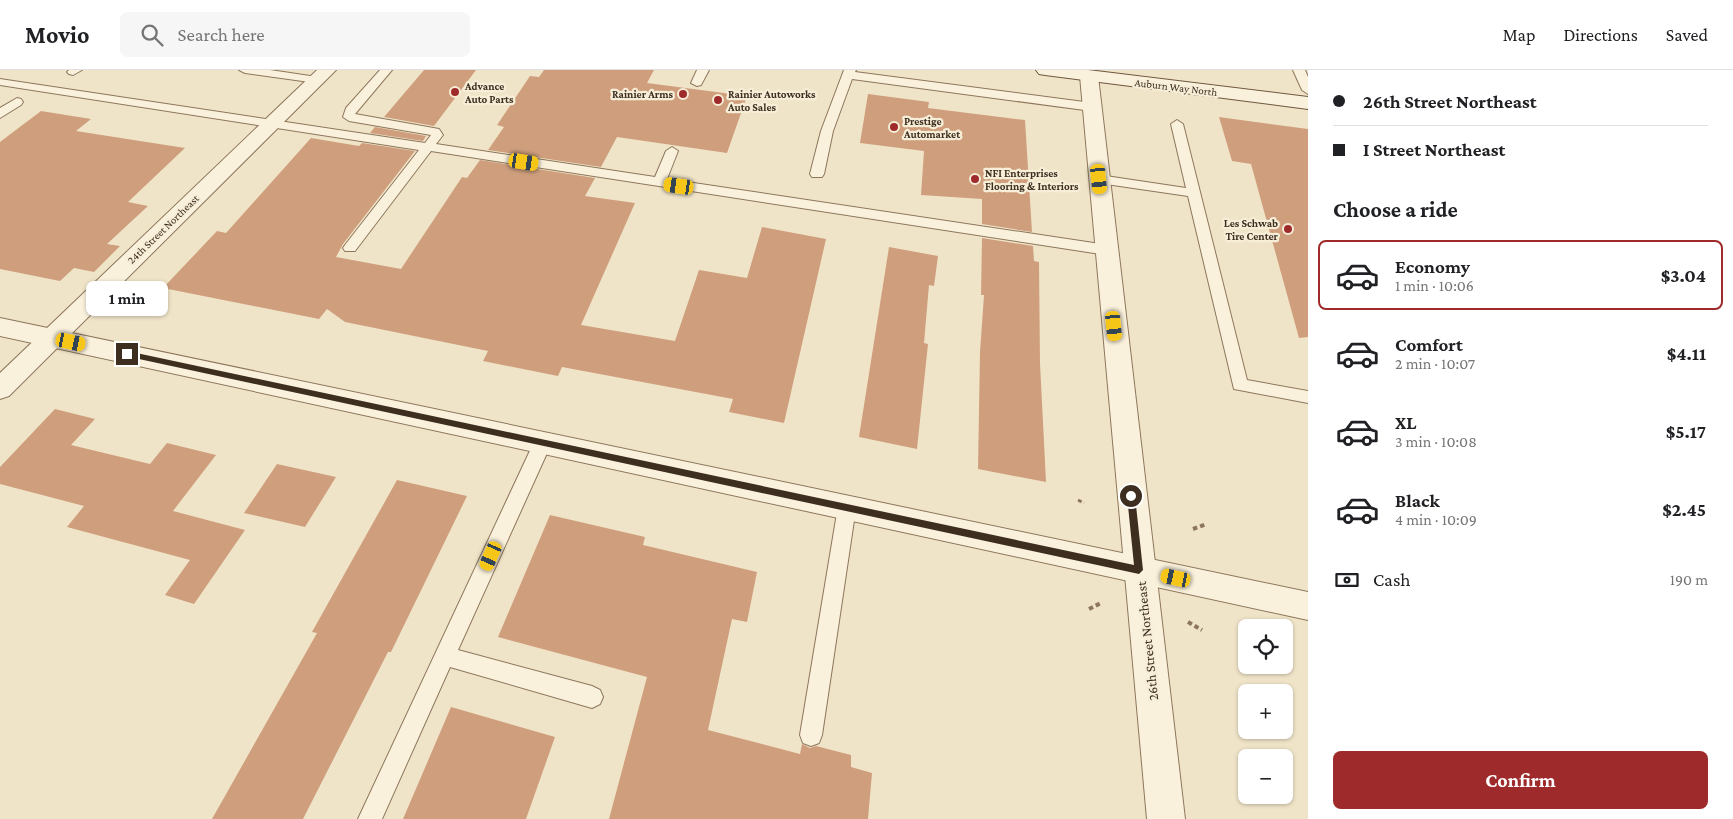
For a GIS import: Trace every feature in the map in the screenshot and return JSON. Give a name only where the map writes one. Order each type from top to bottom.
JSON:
[{"type":"street","name":"Auburn Way North","points":[[1045,70],[1308,104]]},
{"type":"street","name":"24th Street Northeast","points":[[0,389],[323,73]]},
{"type":"street","name":"26th Street Northeast","points":[[1089,76],[1166,819]]},
{"type":"street","points":[[0,327],[1308,606]]},
{"type":"lane","points":[[245,70],[323,73]]},
{"type":"lane","points":[[350,248],[437,135],[435,132],[349,117],[350,111],[386,70]]},
{"type":"lane","points":[[697,83],[703,70]]},
{"type":"lane","points":[[1299,70],[1308,90]]},
{"type":"lane","points":[[818,174],[827,131],[849,73],[1092,107]]},
{"type":"lane","points":[[0,82],[1107,250]]},
{"type":"lane","points":[[0,114],[17,102]]},
{"type":"lane","points":[[1177,124],[1240,385],[1308,397]]},
{"type":"lane","points":[[659,183],[672,151]]},
{"type":"lane","points":[[1099,179],[1194,193]]},
{"type":"lane","points":[[370,819],[543,442]]},
{"type":"lane","points":[[811,735],[848,507]]},
{"type":"lane","points":[[445,656],[592,697]]},
{"type":"path","points":[[1078,500],[1084,503]]},
{"type":"path","points":[[1193,528],[1207,524]]},
{"type":"path","points":[[1089,609],[1101,603]]},
{"type":"path","points":[[1188,622],[1202,630]]},
{"type":"building","points":[[424,70],[476,70],[434,126],[384,117]]},
{"type":"building","points":[[544,70],[654,70],[647,83],[747,96],[727,153],[617,137],[601,167],[488,150],[504,127],[497,125],[530,76],[539,77]]},
{"type":"building","name":"NFI Enterprises Flooring & Interiors","points":[[868,94],[929,102],[928,108],[1025,120],[1032,232],[982,224],[982,199],[921,195],[924,151],[860,143]]},
{"type":"building","points":[[41,111],[91,119],[76,131],[185,148],[128,202],[148,206],[107,244],[120,246],[94,272],[74,268],[60,281],[0,269],[0,142]]},
{"type":"building","name":"Les Schwab Tire Center","points":[[1219,117],[1308,129],[1308,337],[1299,338],[1251,164],[1232,161]]},
{"type":"building","points":[[375,127],[426,136],[423,141],[370,133]]},
{"type":"building","points":[[311,138],[359,146],[362,143],[415,151],[343,244],[336,257],[401,269],[462,177],[467,178],[480,160],[595,178],[585,196],[635,203],[581,325],[675,341],[699,270],[747,278],[762,227],[826,239],[784,423],[729,412],[733,399],[562,367],[558,376],[483,361],[488,351],[345,322],[327,309],[319,319],[163,288],[217,231],[226,233]]},
{"type":"building","points":[[982,238],[1033,246],[1034,261],[1039,262],[1040,363],[1046,482],[978,469],[980,352],[984,295],[981,295]]},
{"type":"building","points":[[889,247],[938,256],[934,286],[929,285],[924,343],[928,344],[917,449],[859,437]]},
{"type":"building","points":[[55,409],[95,419],[71,445],[150,464],[167,443],[216,455],[173,511],[245,530],[194,604],[165,595],[190,560],[67,527],[84,506],[0,484],[0,467]]},
{"type":"building","points":[[277,464],[336,477],[305,527],[244,513]]},
{"type":"building","points":[[397,480],[467,496],[391,652],[388,652],[303,819],[212,819],[317,633],[312,632]]},
{"type":"building","points":[[550,515],[645,537],[643,545],[757,572],[747,622],[732,619],[708,730],[800,754],[802,744],[810,748],[816,746],[851,755],[851,767],[872,773],[868,819],[609,819],[647,677],[498,637]]},
{"type":"building","points":[[451,707],[555,737],[526,819],[403,819]]},
{"type":"place","name":"Advance Auto Parts","points":[[455,92]]},
{"type":"place","name":"Rainier Arms","points":[[683,94]]},
{"type":"place","name":"Rainier Autoworks Auto Sales","points":[[718,100]]},
{"type":"place","name":"Prestige Automarket","points":[[894,127]]},
{"type":"place","name":"NFI Enterprises Flooring & Interiors","points":[[975,179]]},
{"type":"place","name":"Les Schwab Tire Center","points":[[1288,229]]},
{"type":"route","points":[[127,354],[1139,570],[1131,496]]}]
